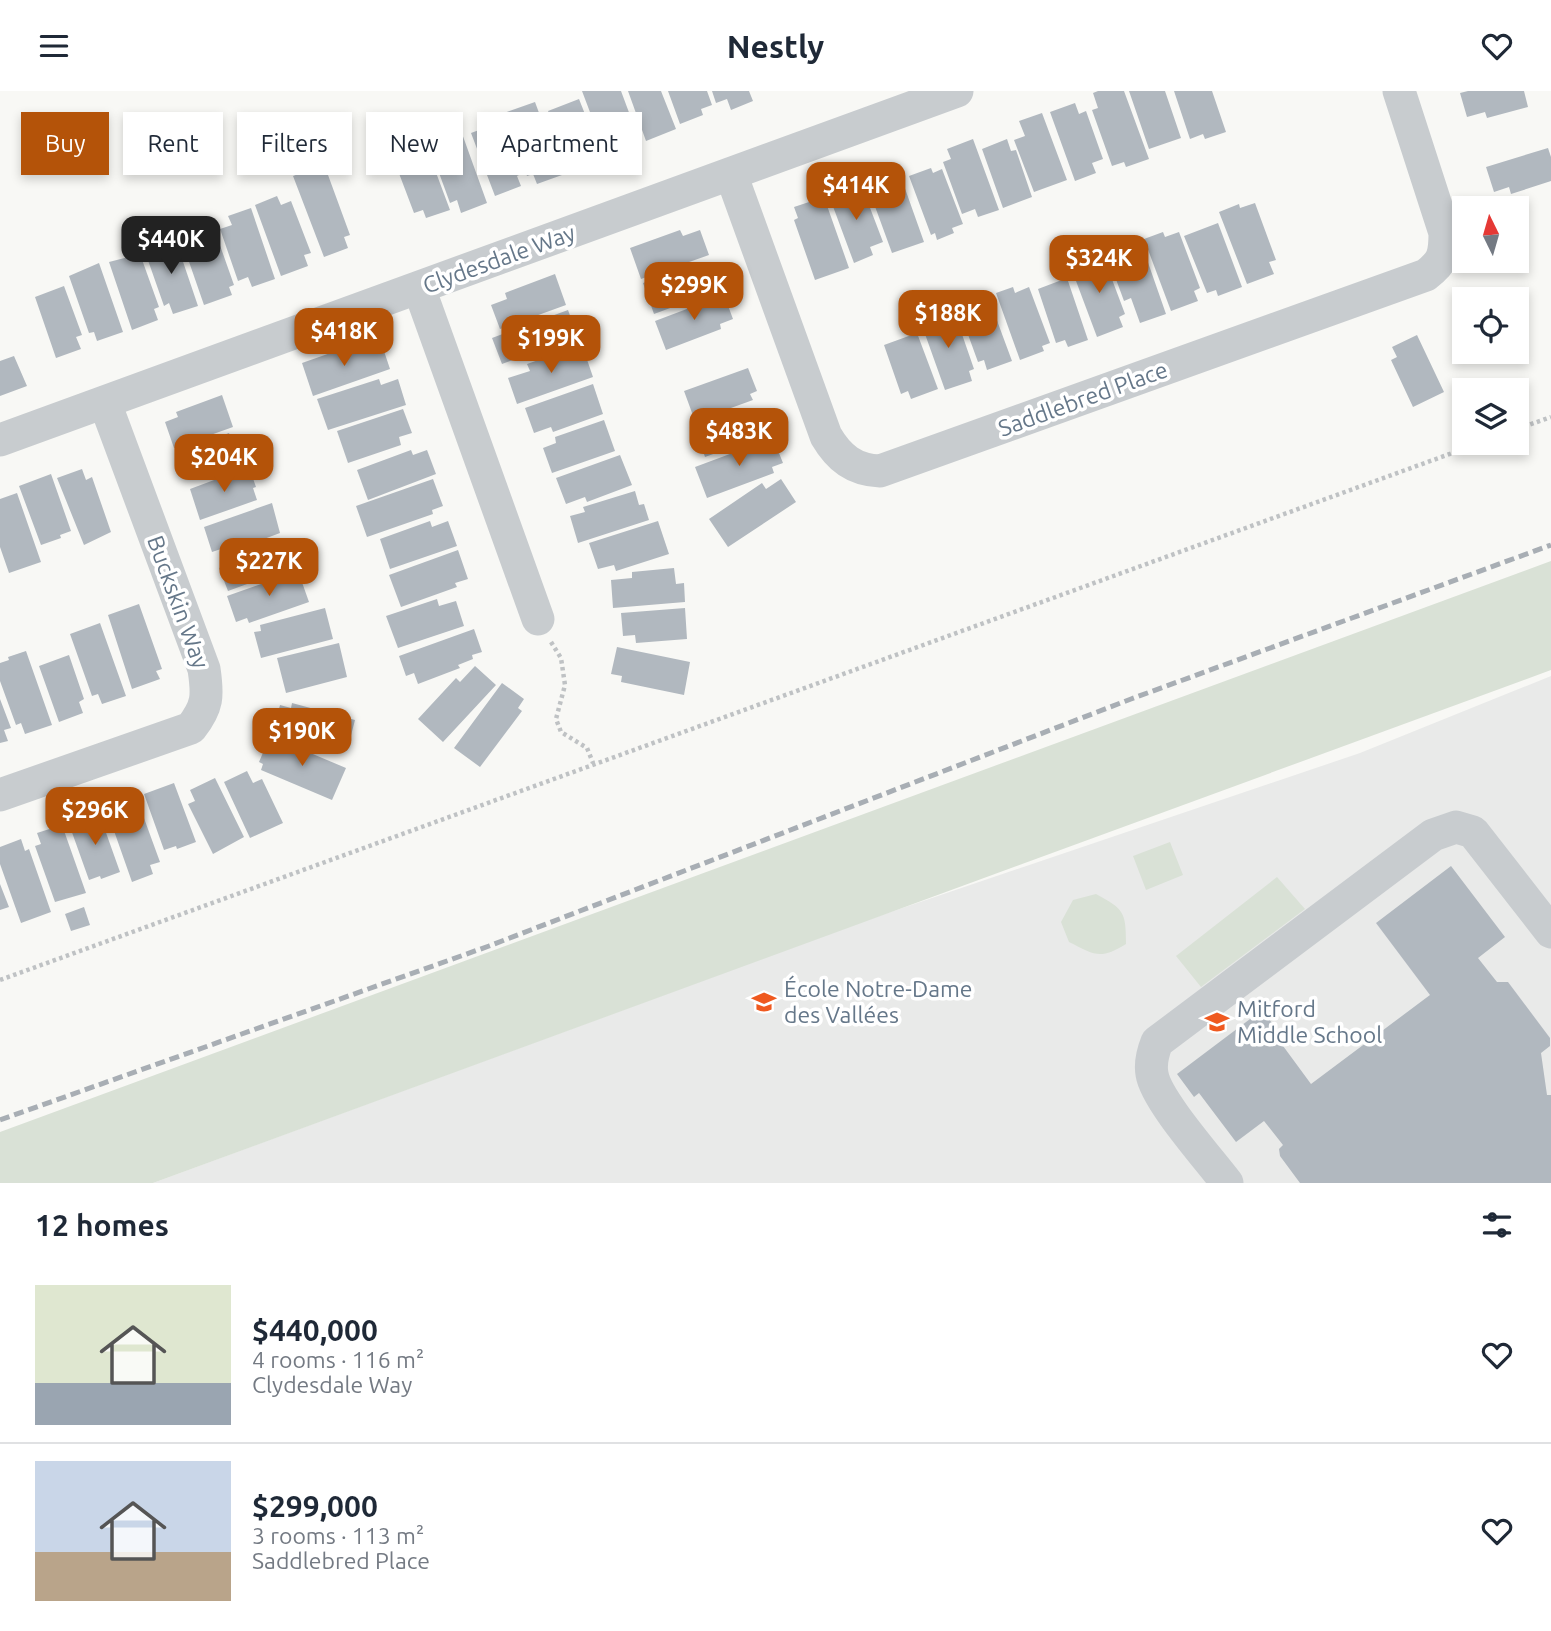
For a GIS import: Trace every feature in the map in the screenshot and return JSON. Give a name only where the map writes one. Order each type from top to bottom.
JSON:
[{"type":"street","name":"Clydesdale Way","points":[[0,439],[957,91]]},
{"type":"street","name":"Saddlebred Place","points":[[731,174],[826,436],[835,451],[851,465],[866,471],[880,471],[1426,275],[1440,264],[1445,249],[1445,233],[1399,91]]},
{"type":"street","points":[[419,288],[538,619]]},
{"type":"street","name":"Buckskin Way","points":[[0,795],[191,728],[202,714],[207,701],[204,669],[105,403]]},
{"type":"street","points":[[1227,1183],[1161,1097],[1152,1074],[1152,1054],[1157,1042],[1433,835],[1456,827],[1473,832],[1551,932]]},
{"type":"path","points":[[1529,425],[1551,417]]},
{"type":"path","points":[[0,979],[1452,453]]},
{"type":"path","points":[[538,619],[561,658],[565,685],[556,719],[561,732],[587,748],[593,764]]},
{"type":"shaded area","points":[[1551,561],[1551,670],[153,1183],[0,1183],[0,1132]]},
{"type":"shaded area","name":"Mitford Middle School","points":[[1551,676],[1551,1183],[153,1183],[873,918],[1360,753]]},
{"type":"shaded area","points":[[1170,842],[1183,875],[1146,890],[1133,856]]},
{"type":"shaded area","points":[[1277,877],[1305,909],[1201,987],[1176,956]]},
{"type":"shaded area","points":[[1096,894],[1118,908],[1125,925],[1126,944],[1103,954],[1092,953],[1069,942],[1061,922],[1073,900]]},
{"type":"building","points":[[582,91],[621,91],[629,112],[590,112]]},
{"type":"building","points":[[628,91],[661,91],[676,129],[646,141],[642,130],[642,112],[636,112]]},
{"type":"building","points":[[668,91],[707,91],[712,105],[701,109],[703,115],[680,124]]},
{"type":"building","points":[[712,91],[749,91],[753,101],[731,110],[727,99],[716,103]]},
{"type":"building","points":[[1124,91],[1149,159],[1126,167],[1124,162],[1112,166],[1092,110],[1098,108],[1093,93]]},
{"type":"building","points":[[1129,91],[1165,91],[1181,138],[1149,149]]},
{"type":"building","points":[[1174,91],[1212,91],[1226,132],[1205,139],[1203,134],[1190,139]]},
{"type":"building","points":[[1524,91],[1528,107],[1487,118],[1485,112],[1467,117],[1460,93]]},
{"type":"building","points":[[579,99],[584,112],[548,112]]},
{"type":"building","points":[[535,102],[539,112],[507,112]]},
{"type":"building","points":[[1075,103],[1079,114],[1086,111],[1103,159],[1092,163],[1096,173],[1075,181],[1050,112]]},
{"type":"building","points":[[1042,113],[1067,180],[1034,192],[1014,140],[1025,136],[1019,121]]},
{"type":"building","points":[[477,131],[477,149],[471,133]]},
{"type":"building","points":[[463,136],[487,203],[461,213],[457,200],[450,203],[440,175],[463,175]]},
{"type":"building","points":[[973,139],[999,210],[978,217],[975,209],[962,214],[943,162],[951,159],[947,149]]},
{"type":"building","points":[[1007,139],[1011,151],[1016,150],[1032,197],[1003,208],[982,149]]},
{"type":"building","points":[[1548,148],[1551,157],[1551,181],[1511,194],[1509,187],[1494,192],[1486,167]]},
{"type":"building","points":[[897,166],[924,242],[892,253],[869,190],[876,188],[872,176]]},
{"type":"building","points":[[931,168],[933,173],[942,169],[963,224],[952,228],[954,233],[937,240],[935,233],[931,235],[909,176]]},
{"type":"building","points":[[328,175],[350,235],[344,237],[348,248],[324,257],[293,176]]},
{"type":"building","points":[[400,175],[437,175],[450,210],[426,218],[423,210],[414,213]]},
{"type":"building","points":[[487,175],[519,175],[517,176],[521,186],[495,196]]},
{"type":"building","points":[[533,175],[562,175],[537,184]]},
{"type":"building","points":[[853,184],[857,195],[864,192],[883,242],[870,247],[873,255],[854,263],[828,193]]},
{"type":"building","points":[[277,196],[281,205],[291,201],[311,253],[304,255],[308,266],[281,276],[255,205]]},
{"type":"building","points":[[824,197],[849,268],[815,280],[794,220],[798,218],[794,207]]},
{"type":"building","points":[[1255,203],[1276,260],[1269,262],[1274,274],[1247,284],[1219,212],[1239,204],[1240,208]]},
{"type":"building","points":[[251,208],[275,279],[252,287],[248,277],[238,281],[220,229],[232,225],[228,216]]},
{"type":"building","points":[[210,217],[234,285],[229,287],[232,295],[204,305],[178,230]]},
{"type":"building","points":[[1218,223],[1242,287],[1218,296],[1216,290],[1207,293],[1184,236]]},
{"type":"building","points":[[680,230],[683,236],[700,230],[709,255],[641,279],[630,248]]},
{"type":"building","points":[[1163,232],[1165,237],[1179,232],[1200,288],[1194,291],[1198,301],[1171,311],[1144,239]]},
{"type":"building","points":[[163,239],[166,247],[177,244],[198,306],[173,314],[169,303],[164,306],[143,246]]},
{"type":"building","points":[[1144,251],[1166,314],[1140,323],[1131,298],[1124,301],[1110,263]]},
{"type":"building","points":[[140,254],[159,307],[154,309],[158,320],[132,330],[109,262]]},
{"type":"building","points":[[1088,258],[1090,263],[1104,258],[1125,314],[1119,317],[1123,327],[1097,337],[1070,265]]},
{"type":"building","points":[[99,263],[123,332],[97,341],[94,332],[89,333],[69,276]]},
{"type":"building","points":[[697,263],[700,270],[710,266],[719,290],[654,314],[643,283]]},
{"type":"building","points":[[555,274],[566,305],[500,329],[491,305],[507,299],[505,293]]},
{"type":"building","points":[[1067,278],[1088,340],[1068,347],[1065,340],[1056,343],[1038,289]]},
{"type":"building","points":[[64,286],[82,335],[76,337],[81,349],[56,358],[35,297]]},
{"type":"building","points":[[1013,287],[1015,293],[1029,287],[1050,343],[1042,346],[1044,351],[1020,360],[996,293]]},
{"type":"building","points":[[724,295],[733,319],[720,324],[721,329],[666,350],[655,321]]},
{"type":"building","points":[[992,307],[1012,361],[987,370],[984,360],[978,362],[962,318]]},
{"type":"building","points":[[568,310],[579,340],[528,359],[526,355],[502,364],[492,338]]},
{"type":"building","points":[[940,313],[942,318],[955,314],[974,369],[969,371],[972,381],[945,390],[920,320]]},
{"type":"building","points":[[917,333],[938,389],[911,399],[908,391],[901,394],[884,345]]},
{"type":"building","points":[[1417,335],[1444,392],[1413,407],[1391,360],[1397,357],[1392,347]]},
{"type":"building","points":[[356,344],[360,353],[382,345],[390,369],[313,396],[302,363]]},
{"type":"building","points":[[582,345],[593,377],[517,404],[508,378],[530,371],[527,364]]},
{"type":"building","points":[[14,356],[27,386],[0,396],[0,361]]},
{"type":"building","points":[[748,368],[757,391],[750,394],[753,400],[695,421],[684,391]]},
{"type":"building","points":[[379,379],[381,385],[398,379],[406,405],[328,430],[317,399]]},
{"type":"building","points":[[593,384],[603,414],[553,432],[551,427],[534,433],[525,408]]},
{"type":"building","points":[[222,395],[233,427],[174,448],[165,422],[178,417],[176,412]]},
{"type":"building","points":[[765,408],[774,432],[705,457],[695,428],[740,412],[742,417]]},
{"type":"building","points":[[403,409],[412,433],[399,437],[401,445],[348,463],[337,431]]},
{"type":"building","points":[[604,420],[615,451],[552,473],[543,448],[556,443],[555,437]]},
{"type":"building","points":[[229,433],[240,463],[201,477],[200,474],[186,479],[176,453]]},
{"type":"building","points":[[773,438],[783,463],[772,467],[774,473],[707,498],[695,467]]},
{"type":"building","points":[[411,450],[413,455],[427,450],[436,474],[368,500],[357,470]]},
{"type":"building","points":[[620,455],[632,485],[587,502],[585,497],[566,504],[556,478]]},
{"type":"building","points":[[249,467],[257,500],[200,520],[190,489]]},
{"type":"building","points":[[82,469],[86,480],[92,477],[111,532],[84,545],[57,478]]},
{"type":"building","points":[[51,474],[71,531],[60,535],[61,538],[41,545],[19,486]]},
{"type":"building","points":[[433,479],[443,506],[432,510],[433,514],[367,537],[356,506]]},
{"type":"building","points":[[781,479],[796,502],[728,547],[709,519],[762,483],[766,489]]},
{"type":"building","points":[[635,491],[639,505],[644,504],[649,520],[578,543],[570,516],[585,512],[583,507]]},
{"type":"building","points":[[17,493],[41,562],[9,573],[0,547],[0,499]]},
{"type":"building","points":[[272,503],[280,533],[226,553],[224,548],[212,552],[204,527]]},
{"type":"building","points":[[430,521],[432,527],[448,521],[457,546],[390,569],[380,539]]},
{"type":"building","points":[[658,521],[669,554],[616,571],[614,565],[598,569],[589,543]]},
{"type":"building","points":[[284,538],[297,566],[228,591],[219,568],[231,564],[229,558]]},
{"type":"building","points":[[458,550],[468,579],[455,583],[457,587],[401,607],[389,575]]},
{"type":"building","points":[[674,568],[676,584],[684,583],[685,602],[613,608],[611,580],[632,578],[632,572]]},
{"type":"building","points":[[298,571],[309,602],[249,623],[247,618],[236,622],[227,596]]},
{"type":"building","points":[[437,599],[439,606],[456,601],[464,626],[398,648],[386,616]]},
{"type":"building","points":[[139,604],[162,669],[156,671],[160,679],[132,689],[108,615]]},
{"type":"building","points":[[325,608],[333,639],[261,658],[254,632],[261,631],[260,625]]},
{"type":"building","points":[[685,608],[687,639],[636,643],[635,635],[623,636],[621,613]]},
{"type":"building","points":[[100,623],[126,696],[102,704],[98,694],[92,696],[70,634]]},
{"type":"building","points":[[474,629],[482,652],[472,655],[473,659],[458,665],[460,668],[418,684],[414,673],[406,676],[399,656]]},
{"type":"building","points":[[339,643],[347,677],[286,693],[277,658]]},
{"type":"building","points":[[617,647],[690,662],[684,695],[621,682],[622,676],[611,674]]},
{"type":"building","points":[[26,651],[52,725],[25,734],[21,723],[16,725],[0,681],[0,663]]},
{"type":"building","points":[[69,655],[84,699],[79,702],[83,713],[59,722],[39,666]]},
{"type":"building","points":[[475,666],[496,685],[443,742],[418,719],[456,678],[460,682]]},
{"type":"building","points":[[502,683],[524,699],[518,708],[522,711],[480,767],[454,748]]},
{"type":"building","points":[[0,699],[11,728],[4,730],[8,741],[0,743]]},
{"type":"building","points":[[292,703],[355,720],[347,751],[273,731],[280,705],[291,708]]},
{"type":"building","points":[[270,736],[346,768],[332,800],[261,770],[263,764],[259,762]]},
{"type":"building","points":[[247,771],[253,783],[262,779],[283,823],[250,838],[224,782]]},
{"type":"building","points":[[215,778],[244,837],[213,854],[188,804],[195,801],[190,790]]},
{"type":"building","points":[[174,783],[196,842],[177,849],[176,846],[164,850],[144,794]]},
{"type":"building","points":[[137,799],[160,862],[150,865],[153,874],[132,882],[113,828],[119,826],[112,808]]},
{"type":"building","points":[[99,813],[120,872],[89,880],[69,824]]},
{"type":"building","points":[[62,825],[86,893],[55,902],[35,846],[41,844],[37,833]]},
{"type":"building","points":[[21,839],[25,851],[29,849],[51,912],[21,923],[0,864],[0,847]]},
{"type":"building","points":[[1451,866],[1505,937],[1478,958],[1497,982],[1508,982],[1550,1038],[1550,1046],[1541,1053],[1547,1095],[1551,1095],[1551,1183],[1300,1183],[1280,1156],[1279,1149],[1283,1145],[1264,1121],[1236,1142],[1199,1093],[1194,1097],[1177,1074],[1262,1010],[1279,1032],[1275,1035],[1311,1084],[1430,995],[1376,923]]},
{"type":"building","points":[[0,884],[9,907],[0,910]]},
{"type":"building","points":[[84,907],[90,925],[71,931],[65,914]]},
{"type":"railway","points":[[0,1120],[489,946],[1131,699],[1551,545]]},
{"type":"place","name":"École Notre-Dame des Vallées","points":[[764,1002]]},
{"type":"place","name":"Mitford Middle School","points":[[1217,1022]]}]
